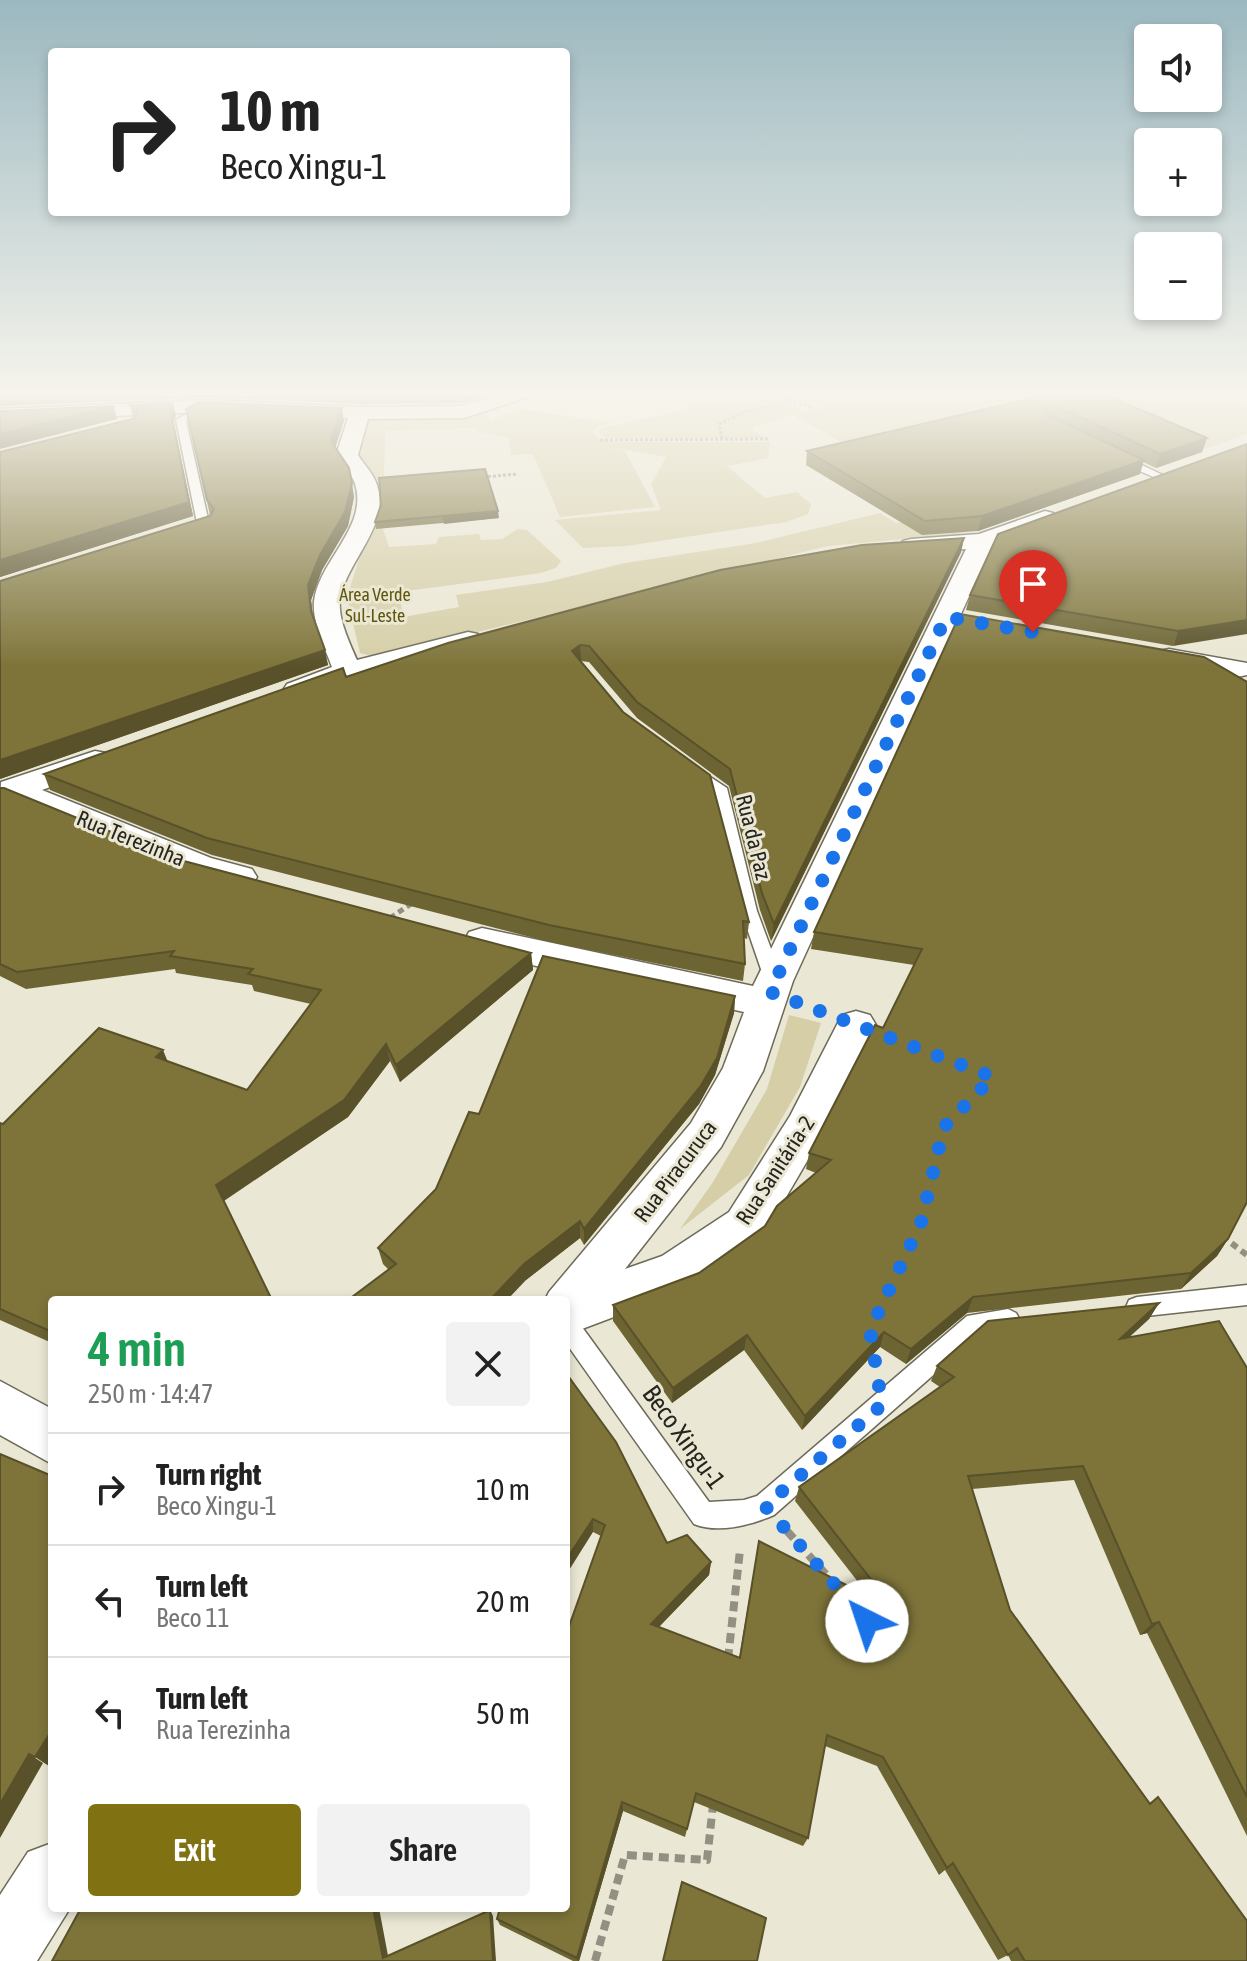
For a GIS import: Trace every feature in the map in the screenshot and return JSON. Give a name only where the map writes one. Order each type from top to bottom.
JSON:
[{"type":"street","points":[[347,671],[334,637],[327,602],[339,570],[361,530],[368,505],[365,484]]},
{"type":"street","points":[[1132,487],[1142,484]]},
{"type":"street","points":[[890,548],[982,541],[1072,509]]},
{"type":"street","points":[[174,533],[203,523]]},
{"type":"street","name":"Rua Piracuruca","points":[[570,1306],[706,1135],[743,1071],[770,992],[961,619],[982,541]]},
{"type":"street","points":[[271,700],[347,671],[497,632]]},
{"type":"street","points":[[1145,653],[1244,671]]},
{"type":"street","points":[[6,791],[116,752]]},
{"type":"street","name":"Rua Terezinha","points":[[6,791],[199,866],[272,886]]},
{"type":"street","points":[[403,910],[549,958],[770,992]]},
{"type":"street","name":"Rua Sanitária-2","points":[[570,1310],[679,1271],[745,1226],[805,1127],[856,1025]]},
{"type":"street","points":[[0,1406],[48,1436]]},
{"type":"street","points":[[0,1957],[48,1882]]},
{"type":"lane","points":[[195,484],[203,523]]},
{"type":"lane","name":"Rua da Paz","points":[[681,760],[719,788],[770,992]]},
{"type":"lane","points":[[1111,1309],[1247,1295]]},
{"type":"lane","points":[[754,1510],[975,1324],[1035,1317]]},
{"type":"lane","name":"Beco Xingu-1","points":[[570,1330],[703,1515],[754,1510]]},
{"type":"path","points":[[1210,1227],[1247,1255]]},
{"type":"path","points":[[754,1510],[837,1587]]},
{"type":"path","points":[[727,1671],[754,1510]]},
{"type":"path","points":[[595,1961],[625,1855],[707,1860],[714,1797]]},
{"type":"green space","name":"Área Verde Sul-Leste","points":[[360,484],[384,484],[383,529],[389,547],[436,544],[439,537],[479,534],[481,540],[502,539],[518,529],[527,530],[561,561],[556,568],[541,573],[399,592],[403,617],[459,607],[456,595],[547,582],[625,563],[756,543],[880,513],[896,523],[947,512],[987,525],[958,534],[828,546],[375,657],[360,653],[347,597],[363,547]]},
{"type":"green space","name":"Área Verde Sul-Leste","points":[[546,484],[642,484],[655,507],[560,517]]},
{"type":"green space","name":"Área Verde Sul-Leste","points":[[651,484],[748,484],[765,498],[797,492],[811,504],[808,514],[786,522],[626,546],[583,548],[555,520],[661,510]]},
{"type":"green space","points":[[789,1015],[821,1023],[800,1087],[749,1175],[680,1229],[713,1182],[767,1089]]},
{"type":"building","points":[[0,484],[185,484],[189,502],[0,560]]},
{"type":"building","points":[[203,484],[352,484],[345,512],[320,555],[308,585],[311,611],[325,650],[0,760],[0,581],[210,516],[214,509],[207,500]]},
{"type":"building","points":[[379,484],[489,484],[498,511],[375,522],[381,505]]},
{"type":"building","points":[[862,484],[1076,484],[982,516],[925,521]]},
{"type":"building","points":[[1138,484],[1247,484],[1247,620],[1178,631],[970,595],[998,534]]},
{"type":"building","points":[[964,538],[774,924],[762,893],[730,769],[637,702],[589,646],[580,645],[572,651],[623,712],[710,775],[749,922],[743,921],[745,964],[549,925],[207,838],[44,774],[343,668],[346,677],[448,643],[720,570],[862,545]]},
{"type":"building","points":[[960,614],[1204,657],[1247,682],[1247,1202],[1228,1239],[1191,1273],[973,1297],[911,1349],[884,1332],[805,1416],[747,1335],[673,1388],[613,1305],[699,1273],[765,1226],[777,1206],[831,1160],[809,1153],[875,1025],[883,1028],[922,949],[814,932]]},
{"type":"building","points":[[0,788],[180,860],[531,953],[396,1065],[386,1044],[344,1100],[216,1185],[270,1296],[48,1296],[48,1330],[0,1309],[0,1123],[3,1124],[99,1028],[163,1050],[156,1057],[247,1090],[321,990],[248,974],[253,969],[170,956],[174,951],[17,972],[0,964]]},
{"type":"building","points":[[543,956],[735,996],[717,1058],[700,1087],[584,1229],[580,1221],[524,1264],[494,1296],[353,1296],[396,1264],[378,1248],[436,1189],[469,1112],[479,1114]]},
{"type":"building","points":[[1159,1303],[1120,1339],[1219,1321],[1247,1368],[1247,1797],[1159,1622],[1152,1624],[1083,1466],[968,1476],[1010,1610],[1150,1804],[1158,1797],[1247,1921],[1247,1961],[1025,1961],[1017,1948],[1008,1955],[953,1863],[947,1868],[883,1757],[827,1735],[808,1838],[696,1793],[687,1829],[622,1802],[577,1958],[497,1919],[499,1912],[570,1912],[570,1624],[605,1525],[593,1519],[570,1554],[570,1379],[616,1442],[667,1543],[687,1535],[711,1562],[651,1624],[740,1658],[759,1541],[894,1609],[799,1487],[954,1377],[937,1366],[988,1321]]},
{"type":"building","points":[[0,1454],[48,1474],[48,1736],[35,1757],[29,1754],[0,1804]]},
{"type":"building","points":[[682,1882],[766,1918],[757,1961],[663,1961]]},
{"type":"building","points":[[79,1912],[374,1912],[383,1958],[490,1912],[493,1961],[52,1961]]},
{"type":"route","points":[[867,1621],[765,1506],[882,1405],[870,1330],[921,1223],[944,1127],[993,1077],[770,992],[946,617],[1033,632]]}]
